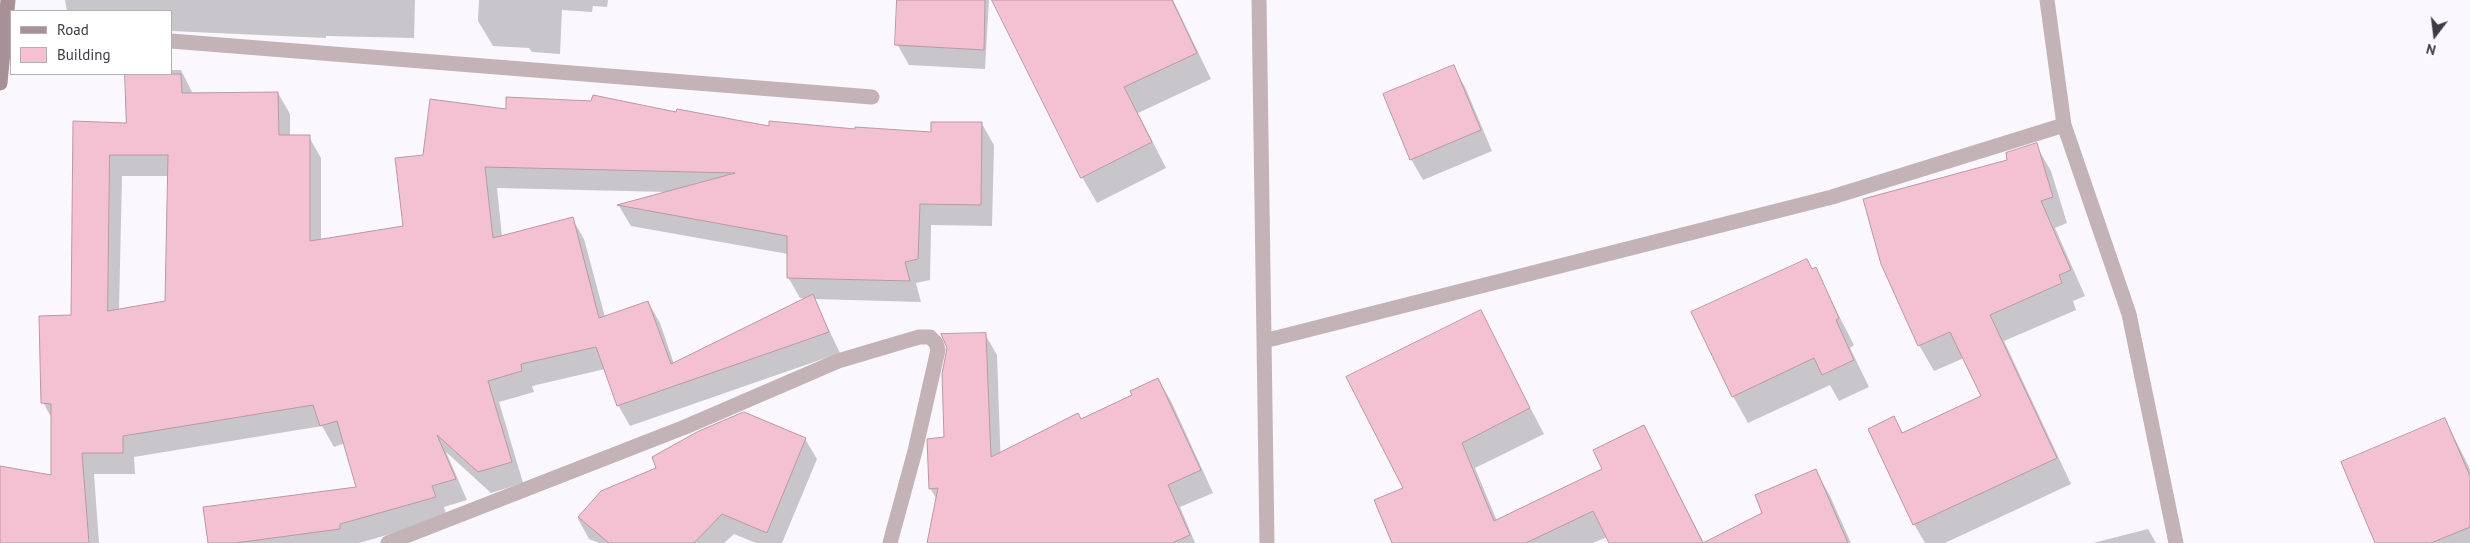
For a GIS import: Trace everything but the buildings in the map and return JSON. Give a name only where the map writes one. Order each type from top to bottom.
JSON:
[{"type":"street","points":[[0,83],[8,28],[8,0]]},
{"type":"street","points":[[1259,0],[1267,543]]},
{"type":"street","points":[[2047,0],[2064,125],[2129,314],[2176,543]]},
{"type":"street","points":[[172,41],[872,97]]},
{"type":"street","points":[[1264,341],[1832,197],[2064,125]]},
{"type":"street","points":[[388,543],[685,427],[838,361],[918,337],[930,337],[936,343],[938,350],[915,451],[890,543]]}]
